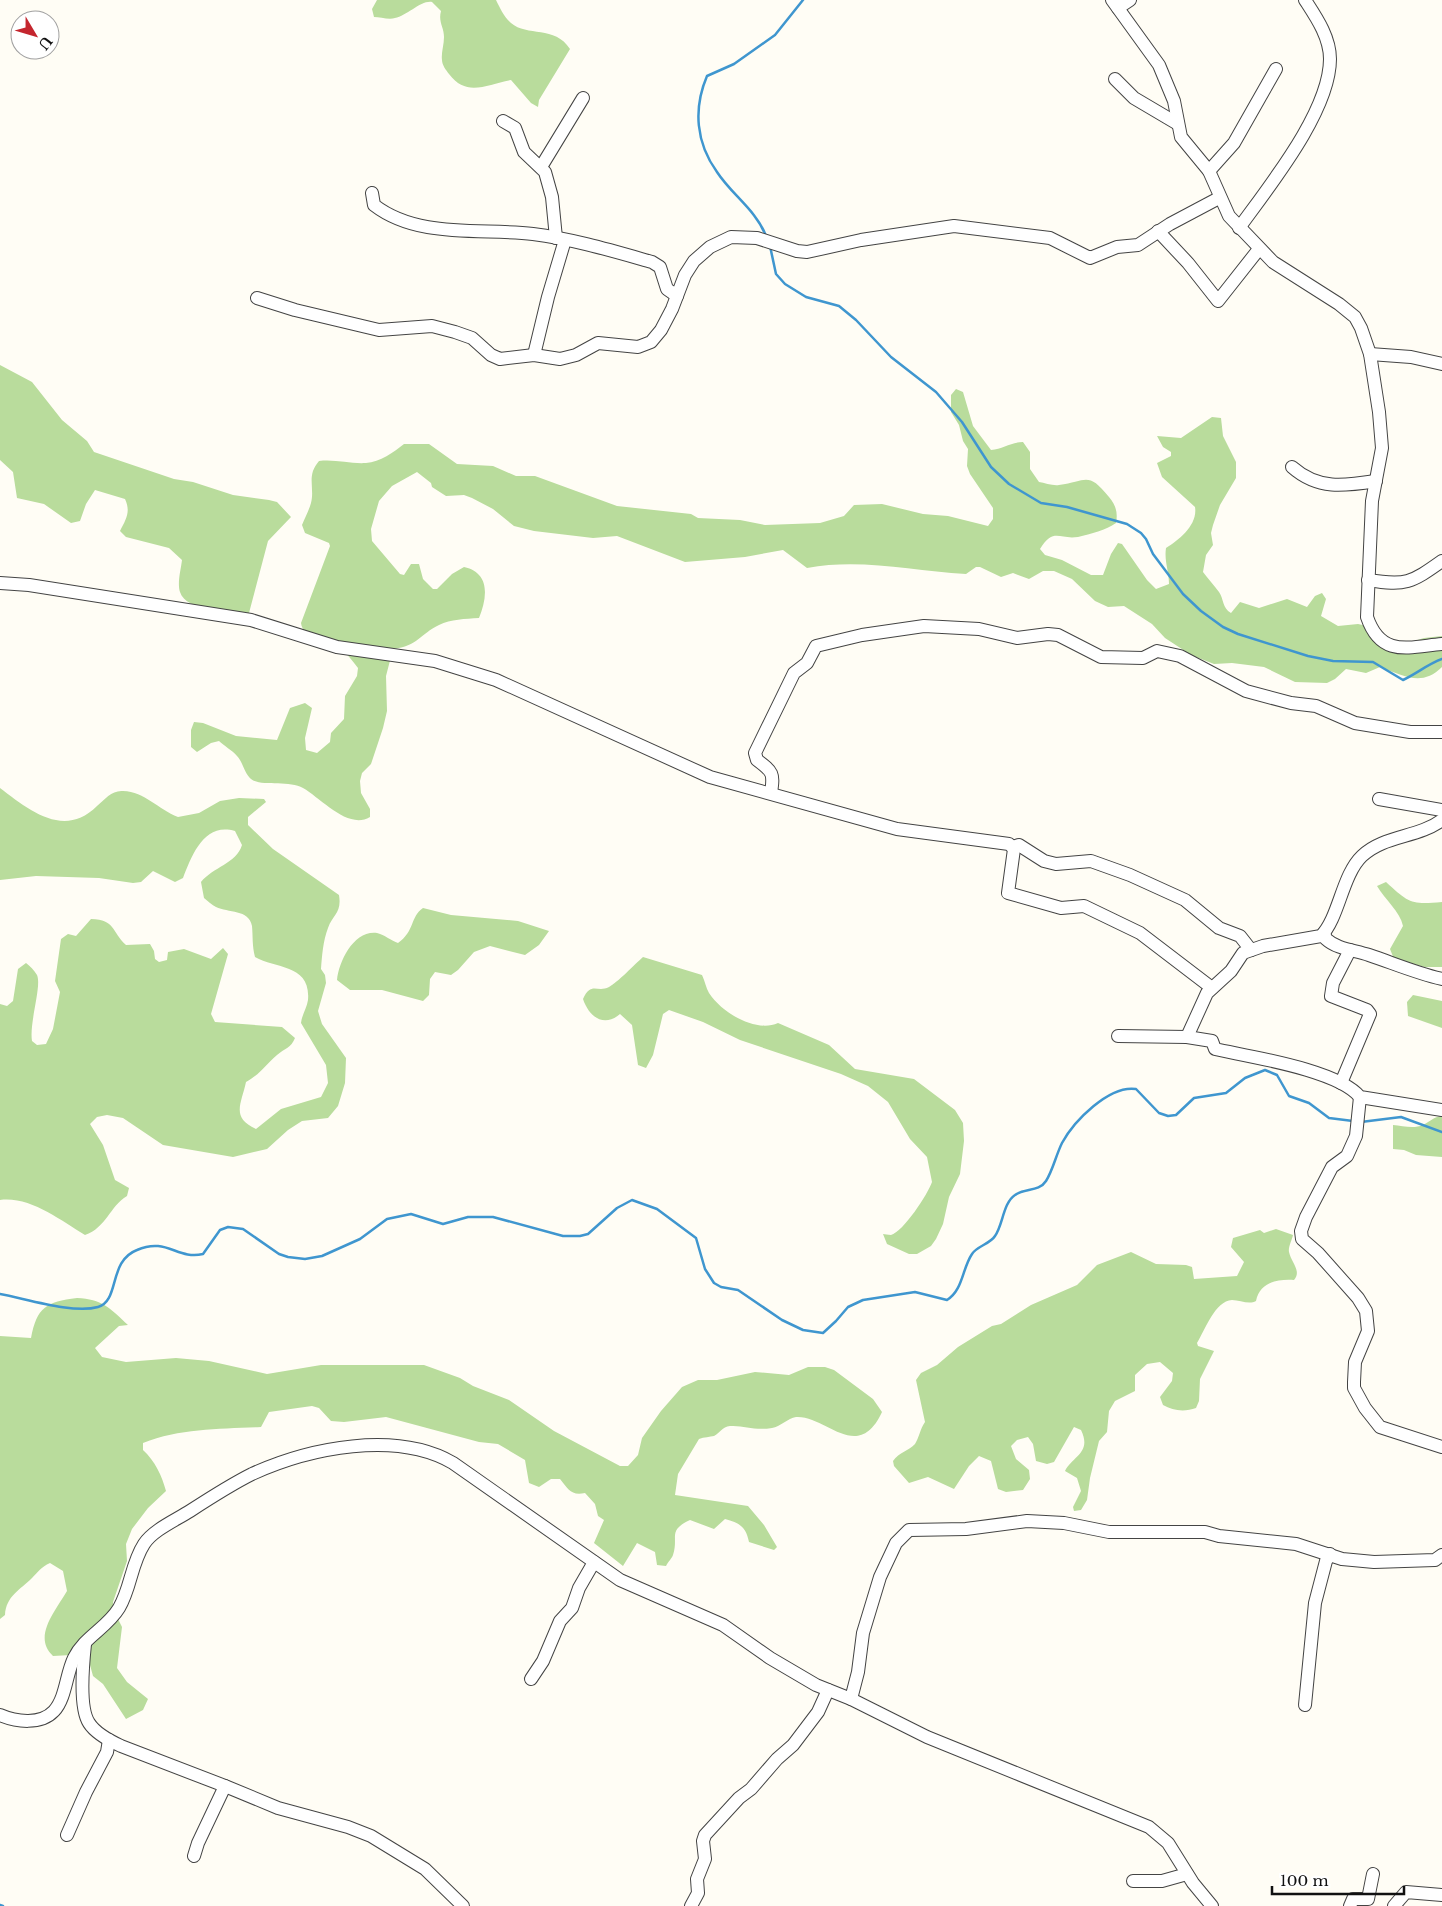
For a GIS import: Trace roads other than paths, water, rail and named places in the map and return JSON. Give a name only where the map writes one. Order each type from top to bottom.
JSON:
[{"type":"street","points":[[1130,0],[1115,4],[1159,65],[1174,101],[1184,143],[1209,171],[1219,198],[1229,216],[1273,262],[1311,284],[1355,317],[1370,354],[1382,448],[1372,500],[1367,617],[1370,627],[1383,640],[1402,649],[1442,644]]},
{"type":"street","points":[[1239,228],[1302,136],[1324,90],[1330,59],[1328,42],[1317,18],[1305,0]]},
{"type":"street","points":[[1209,171],[1234,143],[1276,69]]},
{"type":"street","points":[[1115,79],[1134,98],[1178,124]]},
{"type":"street","points":[[541,167],[583,98]]},
{"type":"street","points":[[503,120],[515,128],[524,152],[541,167],[552,197],[560,239],[534,355]]},
{"type":"street","points":[[372,194],[374,205],[380,210],[394,219],[416,225],[472,231],[506,232],[560,239],[657,264],[663,271],[667,289],[677,296]]},
{"type":"street","points":[[257,298],[295,310],[379,330],[432,326],[472,338],[491,355],[500,359],[534,355],[566,358],[602,343],[626,347],[646,345],[661,330],[694,261],[710,247],[731,237],[756,238],[807,252],[861,240],[954,226],[1050,238],[1090,258],[1117,248],[1138,245],[1158,231],[1219,198]]},
{"type":"street","points":[[1158,231],[1188,263],[1218,301],[1259,249]]},
{"type":"street","points":[[1370,354],[1411,357],[1442,364]]},
{"type":"street","points":[[1292,467],[1306,479],[1341,487],[1376,481]]},
{"type":"street","points":[[1368,580],[1394,584],[1405,583],[1423,576],[1442,561]]},
{"type":"street","points":[[0,583],[29,585],[244,619],[337,646],[435,661],[496,680],[703,774],[897,829],[1009,844],[1013,847],[1020,845],[1044,861],[1056,864],[1091,861],[1130,875],[1185,900],[1222,930],[1240,936],[1251,950]]},
{"type":"street","points":[[771,793],[772,774],[757,760],[755,754],[794,673],[807,663],[816,646],[862,635],[924,626],[979,629],[1017,638],[1043,634],[1058,635],[1101,657],[1143,658],[1157,651],[1180,656],[1197,663],[1246,690],[1281,701],[1316,706],[1355,723],[1410,732],[1442,732]]},
{"type":"street","points":[[1379,800],[1442,810]]},
{"type":"street","points":[[1187,1037],[1207,994],[1231,971],[1243,953],[1312,938],[1324,933],[1350,874],[1360,857],[1384,843],[1429,829],[1442,820]]},
{"type":"street","points":[[1013,847],[1007,890],[1009,894],[1061,908],[1084,906],[1140,933],[1212,988]]},
{"type":"street","points":[[1324,933],[1328,941],[1350,950],[1369,955],[1402,969],[1442,979]]},
{"type":"street","points":[[1341,1083],[1370,1014],[1367,1010],[1331,996],[1333,983],[1350,950]]},
{"type":"street","points":[[1118,1036],[1187,1037],[1212,1041],[1215,1049],[1319,1074],[1353,1089],[1360,1097],[1442,1110]]},
{"type":"street","points":[[1360,1097],[1356,1136],[1347,1156],[1332,1167],[1306,1217],[1301,1232],[1302,1239],[1311,1245],[1358,1298],[1366,1311],[1368,1331],[1355,1362],[1354,1382],[1354,1388],[1365,1408],[1380,1427],[1442,1447]]},
{"type":"street","points":[[0,1715],[20,1720],[36,1720],[54,1711],[59,1704],[74,1658],[85,1642],[110,1620],[119,1608],[144,1543],[161,1529],[253,1474],[310,1454],[349,1447],[390,1445],[418,1449],[440,1456],[625,1582],[723,1625],[794,1673],[927,1737],[1137,1820],[1160,1835],[1212,1906]]},
{"type":"street","points":[[851,1699],[858,1672],[863,1633],[880,1577],[896,1543],[909,1530],[966,1529],[1027,1521],[1056,1522],[1110,1532],[1205,1532],[1219,1536],[1296,1544],[1342,1559],[1408,1563],[1435,1560],[1442,1555]]},
{"type":"street","points":[[1305,1705],[1315,1602],[1326,1561],[1330,1554]]},
{"type":"street","points":[[531,1679],[543,1661],[560,1621],[572,1608],[579,1588],[594,1562]]},
{"type":"street","points":[[85,1642],[82,1672],[86,1715],[90,1724],[109,1740],[278,1808],[348,1827],[371,1836],[425,1869],[463,1906]]},
{"type":"street","points":[[691,1906],[698,1893],[696,1879],[705,1859],[703,1841],[706,1835],[776,1759],[793,1745],[818,1712],[828,1690]]},
{"type":"street","points":[[67,1835],[107,1752],[109,1740]]},
{"type":"street","points":[[194,1856],[225,1786]]},
{"type":"street","points":[[1133,1881],[1162,1881],[1187,1874]]},
{"type":"street","points":[[1350,1906],[1354,1899],[1366,1900],[1369,1898],[1373,1874]]},
{"type":"street","points":[[1394,1906],[1406,1892],[1442,1895]]},
{"type":"waterway","points":[[766,236],[756,218],[723,180],[710,161],[701,138],[698,113],[707,76],[734,64],[775,35],[803,0]]},
{"type":"waterway","points":[[770,246],[776,274],[785,284],[806,297],[839,306],[856,320],[891,357],[936,392],[962,422],[991,467],[1009,484],[1041,503],[1067,507],[1127,524],[1141,533],[1153,554],[1183,594],[1201,611],[1223,627],[1238,634],[1308,656],[1333,661],[1373,662],[1403,680],[1442,659]]},
{"type":"waterway","points":[[0,1294],[76,1309],[98,1307],[105,1303],[109,1297],[118,1271],[128,1255],[137,1250],[156,1246],[186,1254],[203,1254],[220,1230],[228,1227],[243,1229],[279,1254],[305,1259],[322,1256],[360,1239],[387,1219],[411,1214],[443,1224],[468,1217],[493,1217],[563,1236],[580,1236],[588,1234],[617,1208],[632,1200],[657,1209],[696,1238],[705,1269],[714,1283],[721,1287],[738,1290],[782,1320],[803,1330],[823,1333],[848,1307],[863,1300],[915,1292],[947,1300],[952,1296],[959,1285],[972,1254],[995,1236],[1011,1199],[1019,1193],[1040,1187],[1046,1181],[1062,1143],[1075,1125],[1093,1106],[1115,1093],[1126,1089],[1136,1089],[1159,1113],[1168,1116],[1176,1115],[1194,1098],[1226,1093],[1245,1078],[1265,1070],[1277,1075],[1289,1096],[1309,1103],[1329,1118],[1353,1121]]},
{"type":"waterway","points":[[1361,1122],[1401,1117],[1442,1132]]}]
